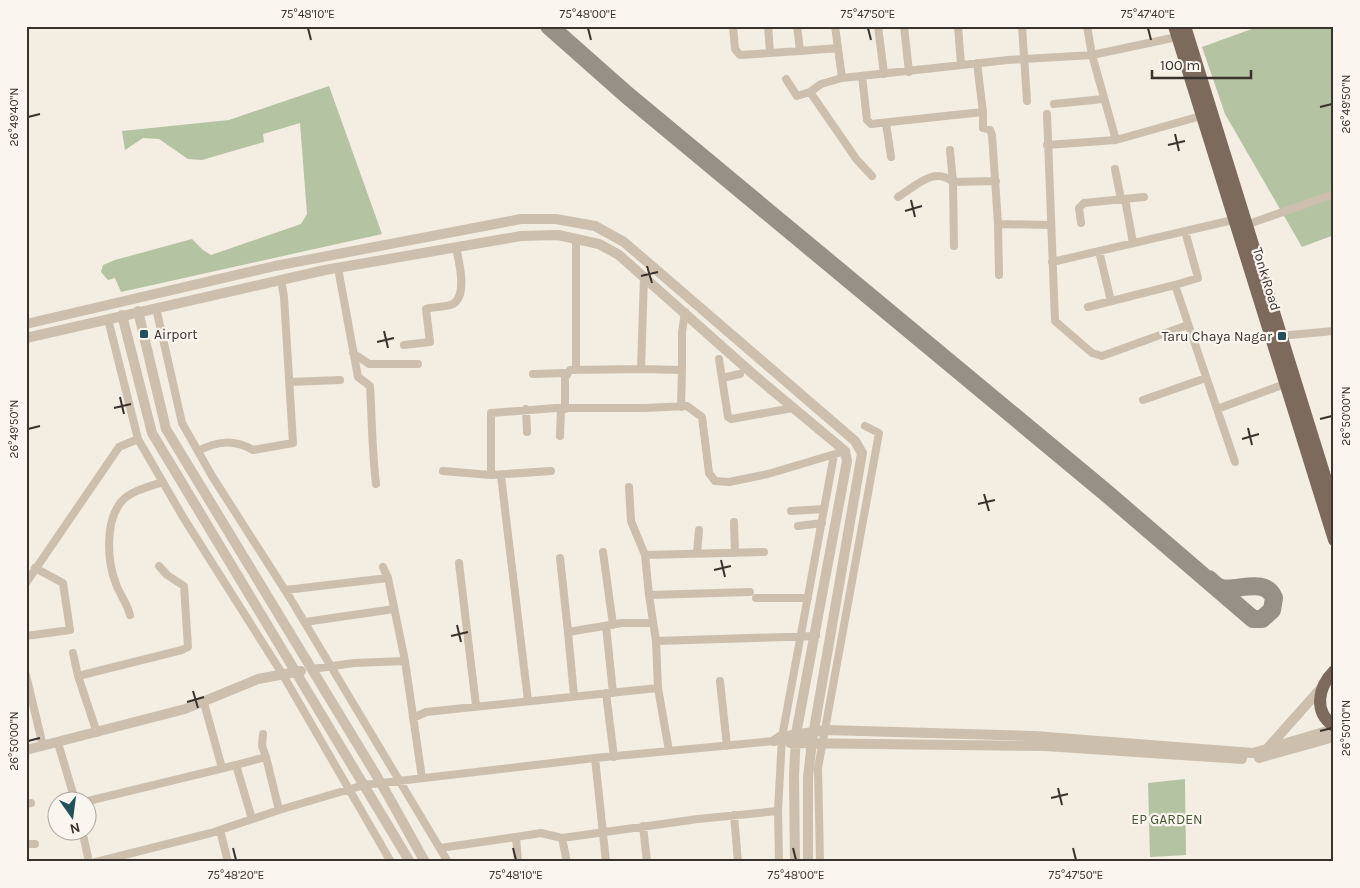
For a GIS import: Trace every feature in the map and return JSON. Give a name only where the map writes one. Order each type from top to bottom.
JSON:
[{"type":"main road","name":"Tonk Road","points":[[1179,30],[1201,116],[1233,220],[1334,505]]},
{"type":"main road","name":"Tonk Road","points":[[1179,30],[1246,225],[1275,336],[1285,384],[1334,540]]},
{"type":"main road","points":[[1334,672],[1322,687],[1320,702],[1324,716],[1334,727]]},
{"type":"street","points":[[733,26],[736,53],[770,53],[838,48]]},
{"type":"street","points":[[768,26],[770,53]]},
{"type":"street","points":[[797,26],[800,51]]},
{"type":"street","points":[[835,26],[842,78]]},
{"type":"street","points":[[878,26],[884,74]]},
{"type":"street","points":[[904,26],[909,72]]},
{"type":"street","points":[[958,26],[962,65]]},
{"type":"street","points":[[1022,26],[1027,101]]},
{"type":"street","points":[[1087,26],[1103,99],[1116,140]]},
{"type":"street","points":[[786,78],[798,96],[810,92],[821,84],[842,78],[977,63],[1092,55],[1179,30]]},
{"type":"street","points":[[977,63],[983,128],[990,130],[992,135],[1000,275]]},
{"type":"street","points":[[862,76],[868,120],[871,124],[982,112]]},
{"type":"street","points":[[810,92],[836,131],[872,176]]},
{"type":"street","points":[[1054,104],[1103,99]]},
{"type":"street","points":[[1047,114],[1055,321],[1092,353],[1102,356],[1188,325]]},
{"type":"street","points":[[1047,145],[1116,140],[1201,116]]},
{"type":"street","points":[[886,123],[891,157]]},
{"type":"street","points":[[950,150],[953,182],[954,246]]},
{"type":"street","points":[[1115,169],[1133,243]]},
{"type":"street","points":[[898,196],[933,175],[941,174],[953,182],[996,182]]},
{"type":"street","points":[[1246,225],[1334,194]]},
{"type":"street","points":[[1082,223],[1080,204],[1144,197]]},
{"type":"street","points":[[26,324],[340,254],[521,219],[556,219],[596,226],[624,242],[855,441],[862,453],[813,736],[808,778],[808,862]]},
{"type":"street","points":[[1052,262],[1233,220]]},
{"type":"street","points":[[998,224],[1050,225]]},
{"type":"street","points":[[1088,307],[1198,278],[1185,231]]},
{"type":"street","points":[[404,345],[430,342],[426,309],[450,305],[456,300],[462,276],[452,233]]},
{"type":"street","points":[[26,338],[281,280],[521,236],[558,235],[599,244],[619,255],[846,452],[848,461],[796,738],[795,862]]},
{"type":"street","points":[[576,239],[576,370]]},
{"type":"street","points":[[1099,251],[1111,301]]},
{"type":"street","points":[[340,254],[340,268],[358,377],[370,386],[373,422],[371,440],[376,484]]},
{"type":"street","points":[[641,369],[644,277]]},
{"type":"street","points":[[198,450],[215,442],[242,443],[254,450],[293,444],[284,297],[281,280]]},
{"type":"street","points":[[1174,285],[1235,462]]},
{"type":"street","points":[[125,301],[166,429],[381,783],[425,862]]},
{"type":"street","points":[[156,308],[182,423],[305,622],[448,862]]},
{"type":"street","points":[[681,407],[682,332],[685,312]]},
{"type":"street","points":[[130,313],[152,433],[410,862]]},
{"type":"street","points":[[108,319],[138,439],[283,675],[391,862]]},
{"type":"street","points":[[1275,336],[1334,331]]},
{"type":"street","points":[[353,353],[369,364],[418,364]]},
{"type":"street","points":[[719,360],[726,413],[731,419],[794,408]]},
{"type":"street","points":[[533,374],[566,373],[576,370],[682,370]]},
{"type":"street","points":[[560,436],[566,373]]},
{"type":"street","points":[[722,378],[740,374]]},
{"type":"street","points":[[1143,400],[1206,378]]},
{"type":"street","points":[[290,382],[340,380]]},
{"type":"street","points":[[1217,409],[1285,384]]},
{"type":"street","points":[[491,475],[491,413],[526,409],[687,406],[702,417],[710,473],[715,481],[729,482],[846,452],[855,441]]},
{"type":"street","points":[[526,409],[527,432]]},
{"type":"street","points":[[820,862],[818,768],[879,433],[866,426]]},
{"type":"street","points":[[26,583],[119,446],[138,439]]},
{"type":"street","points":[[779,862],[779,740],[802,636],[834,455]]},
{"type":"street","points":[[443,471],[501,476],[551,471]]},
{"type":"street","points":[[501,476],[528,701]]},
{"type":"street","points":[[130,615],[128,605],[116,587],[108,563],[111,526],[122,502],[142,489],[163,482]]},
{"type":"street","points":[[629,487],[631,520],[645,556],[652,623],[656,641],[658,688],[669,751]]},
{"type":"street","points":[[791,511],[824,509]]},
{"type":"street","points":[[734,522],[735,553]]},
{"type":"street","points":[[798,526],[822,523]]},
{"type":"street","points":[[698,553],[699,530]]},
{"type":"street","points":[[603,552],[609,625],[610,693],[614,757]]},
{"type":"street","points":[[645,556],[764,552]]},
{"type":"street","points":[[560,558],[574,696]]},
{"type":"street","points":[[459,563],[476,706]]},
{"type":"street","points":[[78,676],[188,647],[184,586],[159,566]]},
{"type":"street","points":[[383,567],[388,578],[405,661],[422,778]]},
{"type":"street","points":[[26,636],[70,630],[63,583],[35,568]]},
{"type":"street","points":[[285,590],[388,578]]},
{"type":"street","points":[[649,595],[753,595],[808,598]]},
{"type":"street","points":[[305,622],[394,609]]},
{"type":"street","points":[[568,632],[609,625],[652,623]]},
{"type":"street","points":[[656,641],[816,636]]},
{"type":"street","points":[[73,653],[78,676],[96,733]]},
{"type":"street","points":[[26,750],[204,703],[236,686],[258,679],[312,669],[405,661]]},
{"type":"street","points":[[1266,751],[1334,672]]},
{"type":"street","points":[[26,675],[43,746]]},
{"type":"street","points":[[720,681],[726,746]]},
{"type":"street","points":[[413,718],[426,712],[658,688]]},
{"type":"street","points":[[204,703],[222,768]]},
{"type":"street","points":[[96,862],[220,830],[348,788],[595,758],[813,736],[826,730],[1034,736],[1253,753],[1266,751],[1334,727]]},
{"type":"street","points":[[263,734],[262,746],[279,810]]},
{"type":"street","points":[[813,736],[823,742],[1045,746],[1253,759],[1273,756],[1334,737]]},
{"type":"street","points":[[58,743],[71,790]]},
{"type":"street","points":[[98,799],[266,757]]},
{"type":"street","points":[[595,758],[606,862]]},
{"type":"street","points":[[236,765],[252,819]]},
{"type":"street","points":[[440,848],[541,832],[562,838],[643,826],[778,812]]},
{"type":"street","points":[[734,816],[738,862]]},
{"type":"street","points":[[643,826],[647,862]]},
{"type":"street","points":[[220,830],[228,862]]},
{"type":"street","points":[[516,837],[518,862]]},
{"type":"street","points":[[562,838],[567,862]]},
{"type":"street","points":[[84,840],[89,862]]},
{"type":"street","points":[[26,844],[35,844]]},
{"type":"green space","points":[[1260,26],[1334,26],[1334,235],[1302,247],[1225,114],[1202,47]]},
{"type":"green space","points":[[329,86],[382,234],[121,292],[115,278],[108,280],[101,272],[103,265],[115,260],[192,239],[211,255],[301,224],[307,214],[300,123],[263,134],[264,142],[202,160],[188,159],[159,139],[143,138],[125,150],[122,131],[229,120]]},
{"type":"green space","name":"EP GARDEN","points":[[1185,779],[1186,855],[1150,857],[1148,783]]},
{"type":"taxiway","points":[[549,26],[627,95],[1104,491],[1253,619],[1262,619],[1272,610],[1274,598],[1265,588],[1258,586],[1222,588],[1209,579]]},
{"type":"place","name":"Airport","points":[[144,334]]},
{"type":"place","name":"Taru Chaya Nagar","points":[[1282,336]]}]
